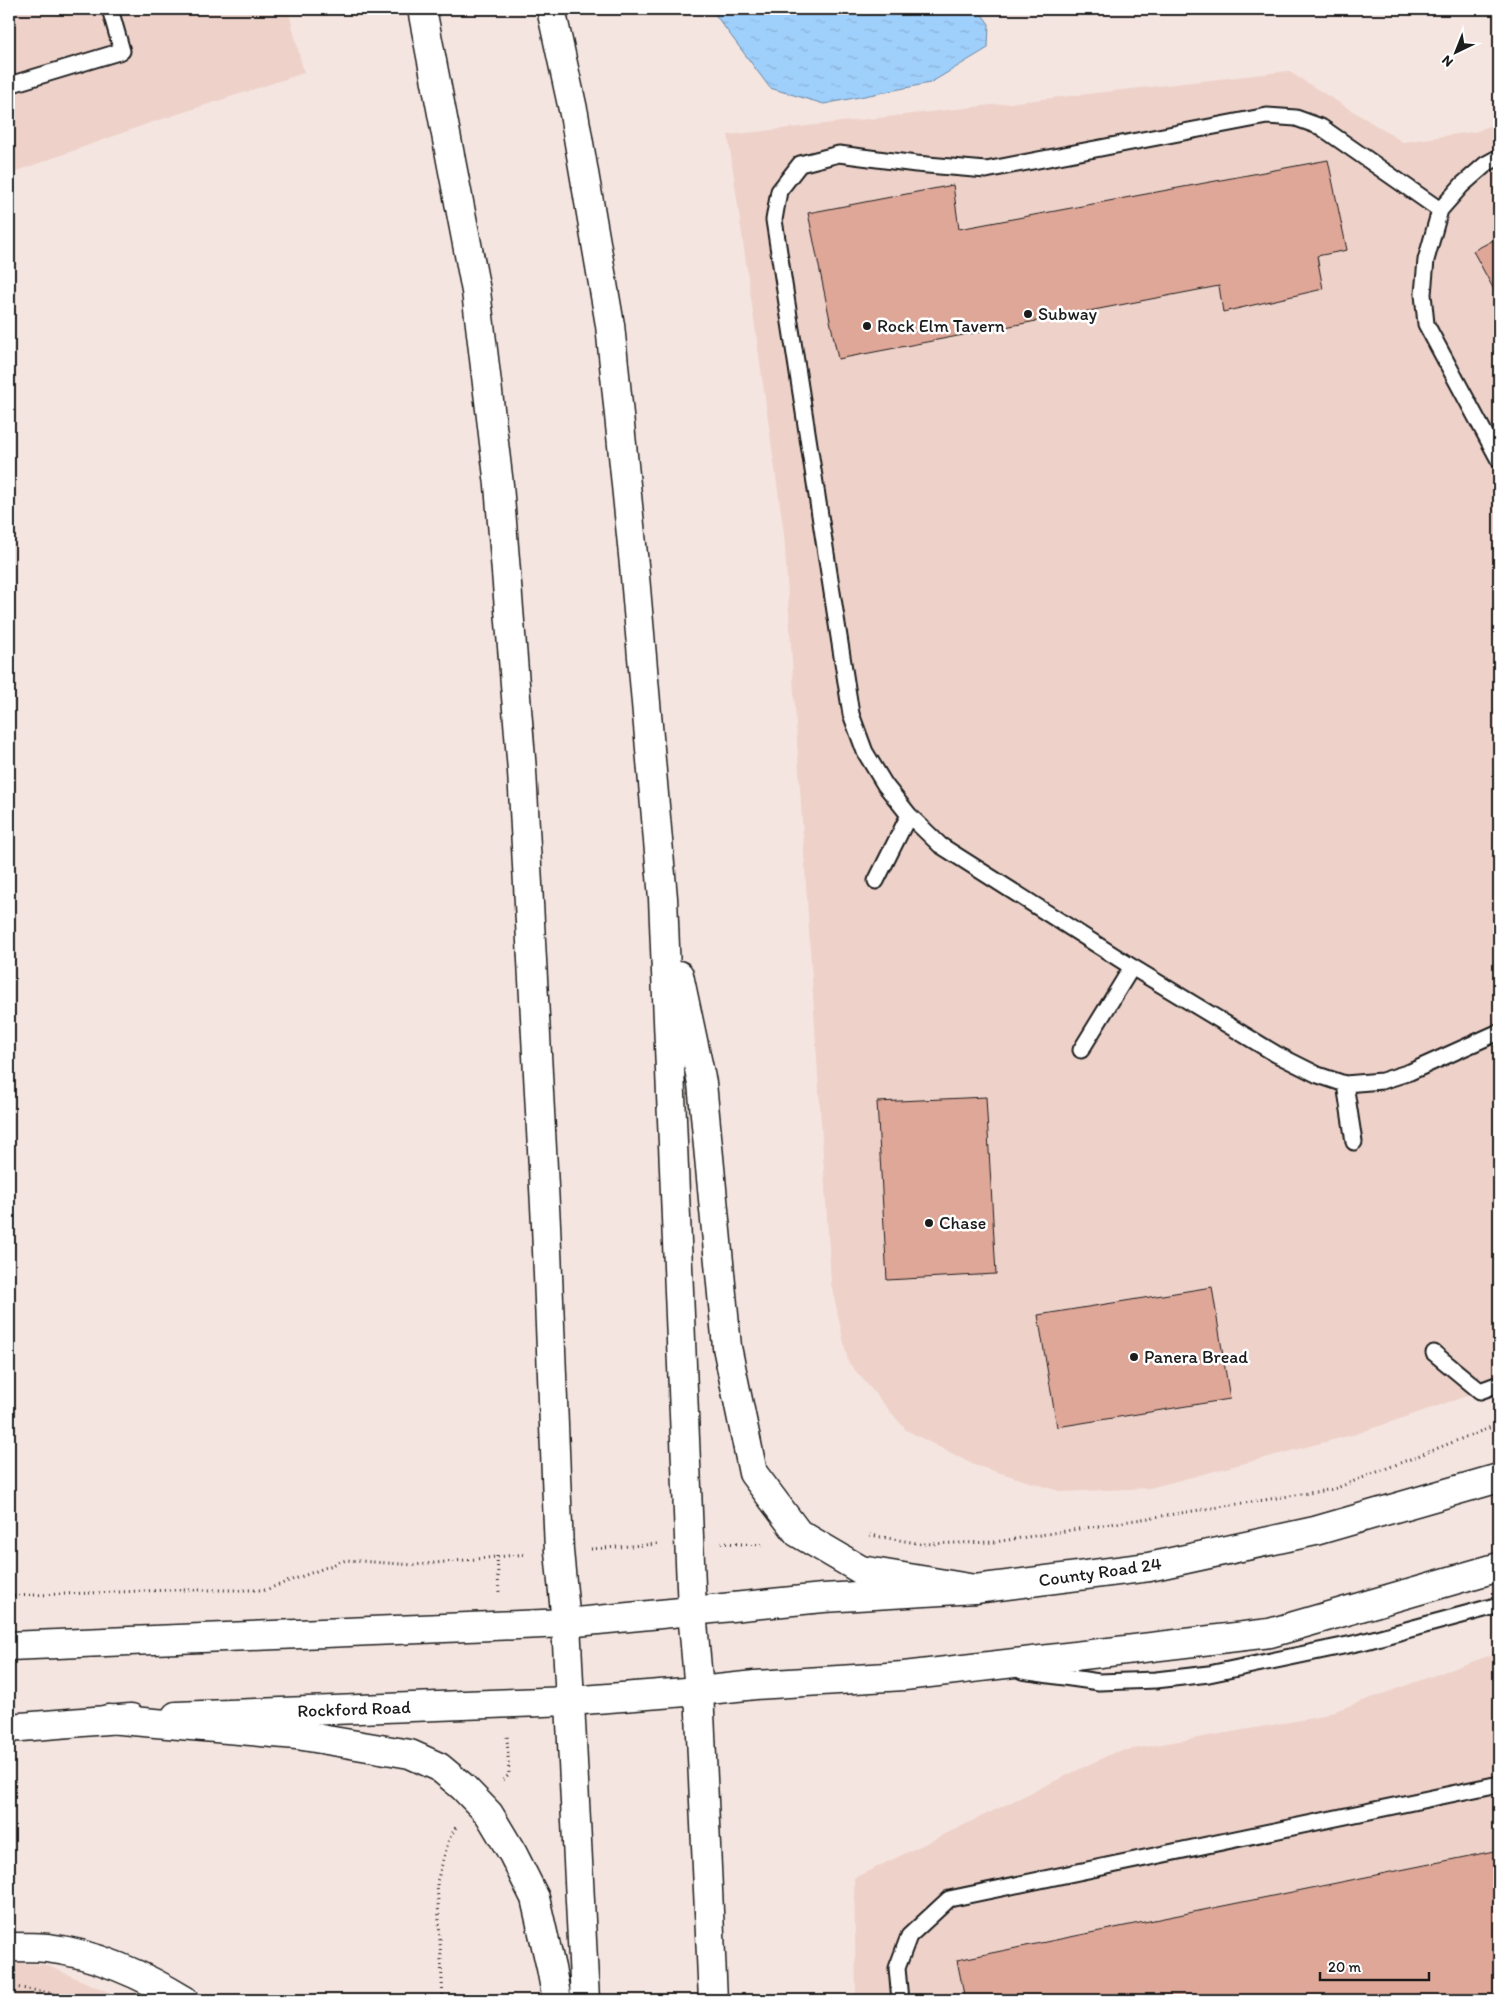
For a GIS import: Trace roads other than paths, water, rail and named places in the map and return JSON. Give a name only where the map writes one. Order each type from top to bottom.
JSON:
[{"type":"main road","points":[[422,9],[476,291],[499,486],[522,771],[546,1225],[559,1551],[566,1623],[585,2000]]},
{"type":"main road","points":[[551,9],[574,114],[610,325],[633,556],[663,898],[692,1611],[699,1691],[713,2000]]},
{"type":"main road","points":[[663,898],[702,1083],[727,1347],[753,1473],[798,1533],[861,1570],[975,1589]]},
{"type":"main road","name":"County Road 24","points":[[692,1611],[824,1598],[975,1589],[1149,1567],[1315,1531],[1499,1478]]},
{"type":"main road","points":[[699,1691],[756,1685],[904,1676],[1270,1633],[1499,1567]]},
{"type":"main road","points":[[9,1646],[566,1623],[692,1611]]},
{"type":"main road","name":"Rockford Road","points":[[9,1728],[108,1719],[570,1701],[699,1691]]},
{"type":"main road","points":[[108,1719],[297,1735],[410,1754],[438,1768],[463,1787],[489,1814],[513,1854],[534,1898],[552,1968],[557,2000]]},
{"type":"main road","points":[[9,1947],[49,1948],[104,1961],[162,1986],[184,2000]]},
{"type":"lane","points":[[9,85],[122,51],[110,9]]},
{"type":"lane","points":[[1440,210],[1322,126],[1296,118],[1267,116],[986,170],[916,164],[839,154],[800,164],[779,191],[774,220],[852,714],[865,752],[885,785],[909,815],[940,845],[1132,967],[1318,1076],[1345,1084],[1382,1081],[1410,1072],[1499,1032]]},
{"type":"lane","points":[[1499,157],[1486,164],[1462,185],[1440,210],[1426,260],[1423,294],[1426,324],[1499,460]]},
{"type":"lane","points":[[876,881],[909,815]]},
{"type":"lane","points":[[1081,1050],[1132,967]]},
{"type":"lane","points":[[1345,1084],[1354,1142]]},
{"type":"lane","points":[[1434,1352],[1480,1391],[1499,1384]]},
{"type":"lane","points":[[988,1666],[1099,1682],[1156,1680],[1209,1674],[1362,1642],[1499,1605]]},
{"type":"lane","points":[[900,2000],[897,1968],[909,1936],[949,1899],[1499,1784]]},
{"type":"water","points":[[711,9],[978,9],[989,24],[988,48],[930,83],[824,104],[770,88]]},
{"type":"place","name":"Subway","points":[[1028,314]]},
{"type":"place","name":"Rock Elm Tavern","points":[[867,326]]},
{"type":"place","name":"Chase","points":[[929,1223]]},
{"type":"place","name":"Panera Bread","points":[[1134,1357]]}]
